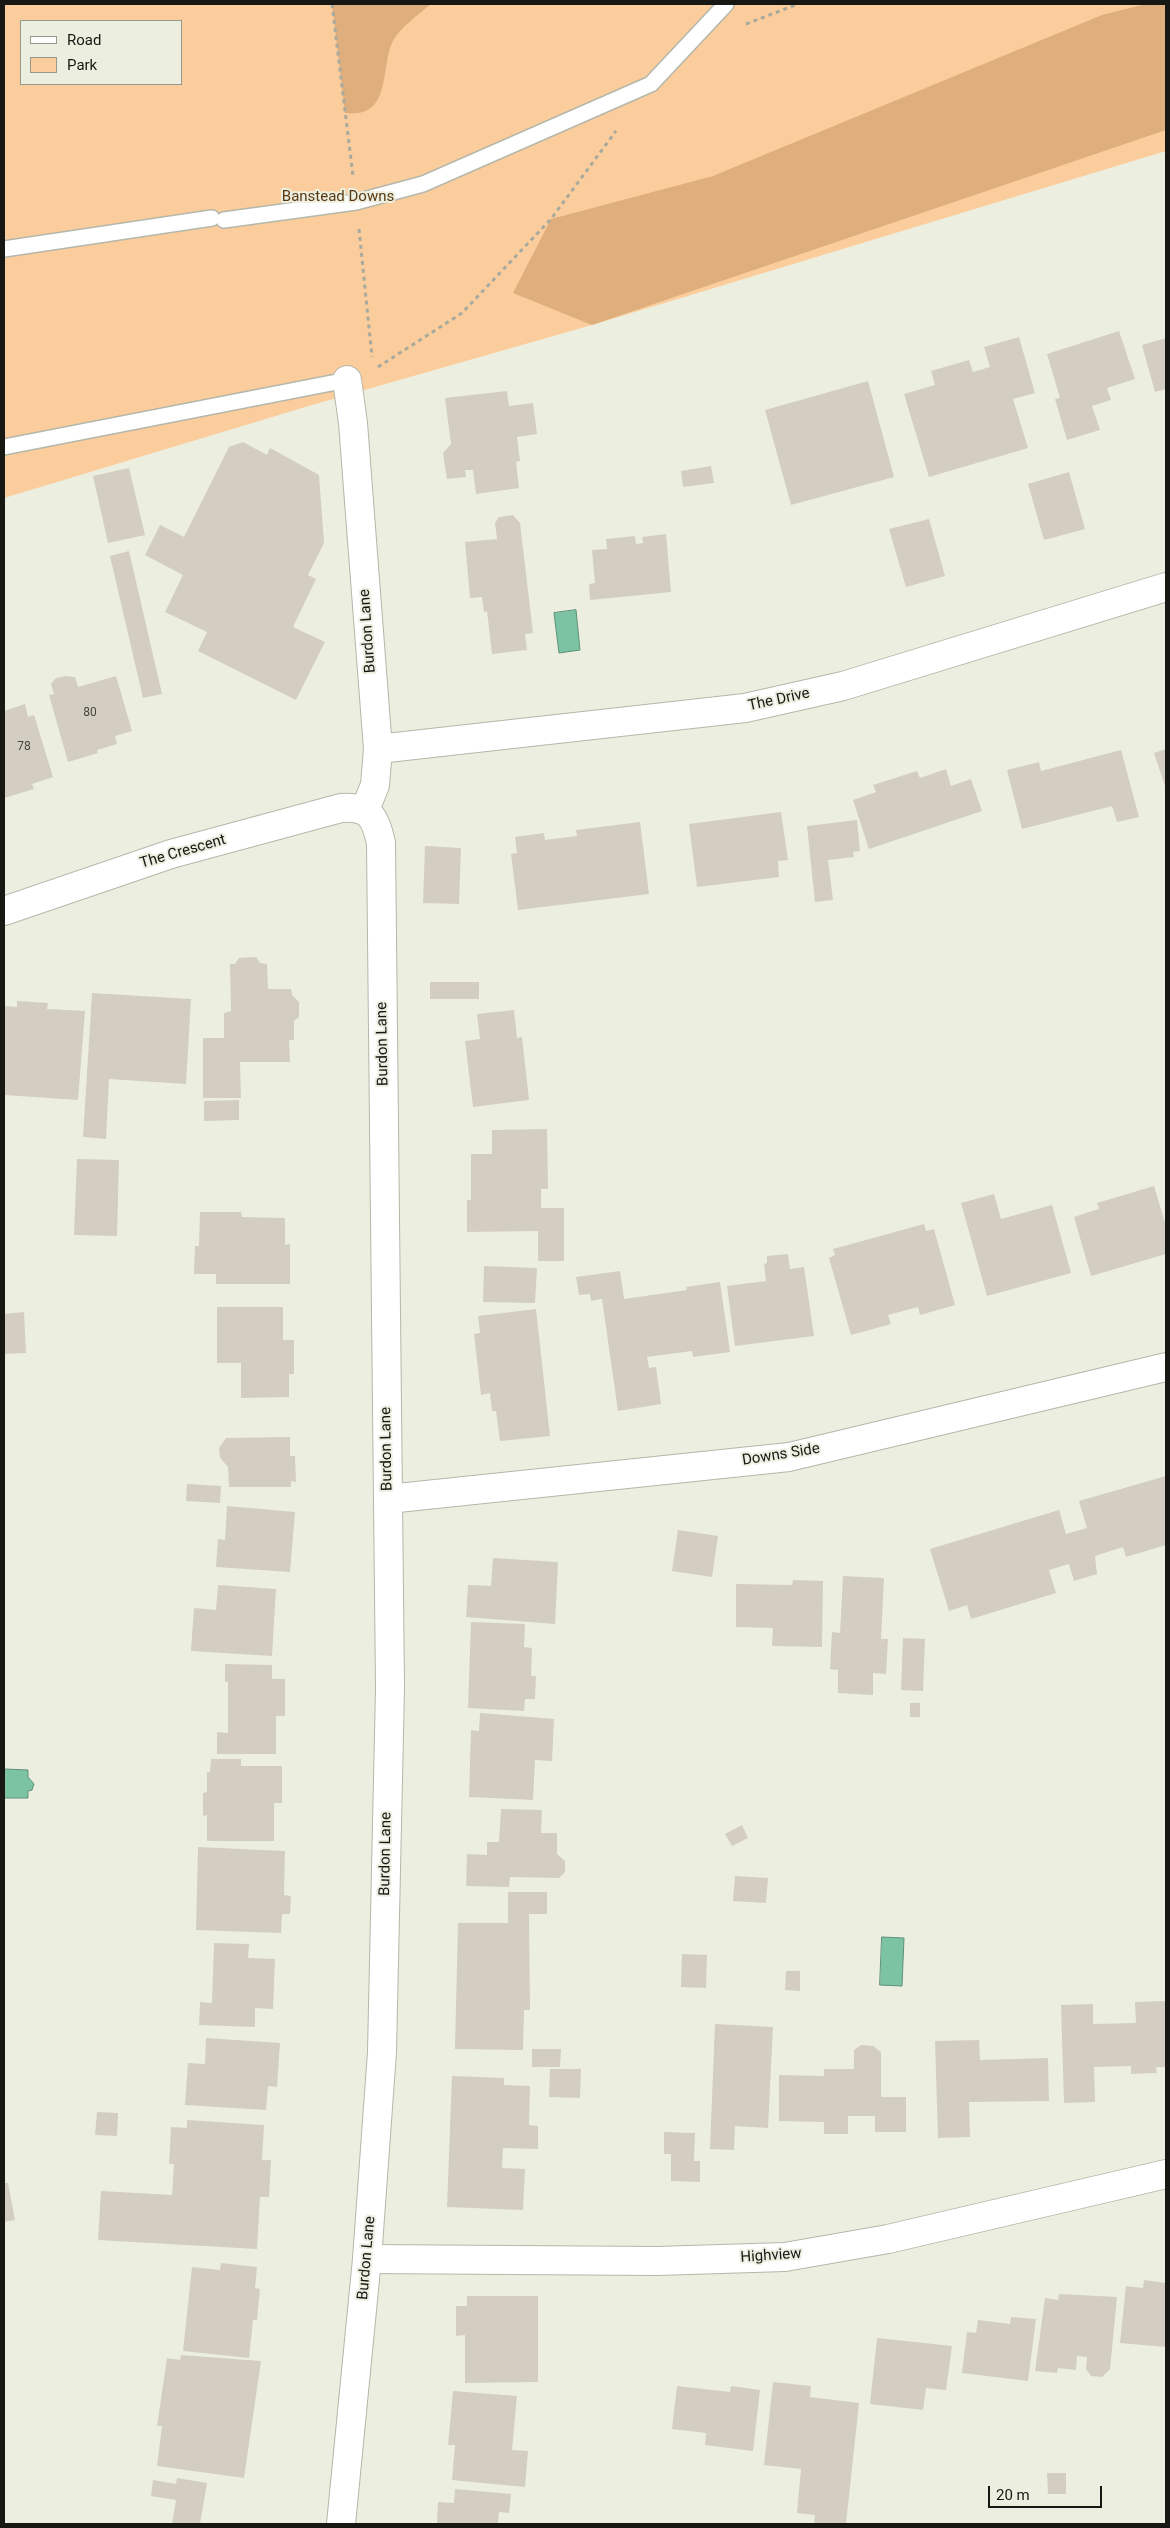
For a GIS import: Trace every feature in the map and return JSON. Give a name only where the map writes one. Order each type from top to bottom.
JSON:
[{"type":"street","name":"Burdon Lane","points":[[341,2524],[368,2259],[382,2052],[390,1688],[381,843],[377,823],[365,810],[375,785],[378,749],[353,423],[347,380]]},
{"type":"street","name":"The Drive","points":[[378,749],[745,708],[843,686],[1166,587]]},
{"type":"street","name":"The Crescent","points":[[4,911],[171,854],[341,808],[354,807],[365,810]]},
{"type":"street","name":"Downs Side","points":[[388,1499],[789,1457],[1166,1367]]},
{"type":"street","name":"Highview","points":[[368,2259],[657,2260],[785,2257],[888,2239],[1166,2174]]},
{"type":"lane","points":[[4,249],[356,202],[423,184],[651,84],[726,4]]},
{"type":"lane","points":[[4,447],[347,380]]},
{"type":"path","points":[[373,370],[462,313],[551,219],[651,84]]},
{"type":"green space","name":"Banstead Downs","points":[[4,4],[1166,4],[1166,151],[592,325],[312,405],[4,498]]},
{"type":"shaded area","points":[[332,4],[431,4],[406,25],[394,39],[378,99],[371,108],[361,113],[345,113]]},
{"type":"shaded area","points":[[1146,4],[1166,4],[1166,130],[592,325],[513,293],[551,219],[713,176],[1102,15]]},
{"type":"shaded area","points":[[576,610],[580,650],[559,653],[554,613]]},
{"type":"shaded area","points":[[4,1769],[28,1770],[28,1777],[34,1784],[32,1790],[28,1791],[28,1798],[4,1798]]},
{"type":"shaded area","points":[[882,1937],[904,1938],[902,1986],[880,1985]]},
{"type":"building","points":[[1119,331],[1135,379],[1107,388],[1111,400],[1092,406],[1100,430],[1067,440],[1055,399],[1060,398],[1047,354]]},
{"type":"building","points":[[1019,337],[1035,393],[1013,399],[1028,448],[929,477],[904,394],[935,385],[931,371],[969,360],[973,372],[990,367],[984,347]]},
{"type":"building","points":[[1166,338],[1166,389],[1155,392],[1142,345]]},
{"type":"building","points":[[868,381],[894,477],[791,505],[765,410]]},
{"type":"building","points":[[507,391],[509,406],[533,403],[537,434],[517,437],[520,461],[516,462],[519,488],[476,494],[473,470],[465,470],[466,477],[447,479],[443,453],[451,444],[445,398]]},
{"type":"building","points":[[243,442],[267,455],[270,448],[319,475],[324,543],[308,575],[316,579],[293,627],[325,642],[296,700],[198,651],[207,632],[165,612],[183,575],[145,555],[160,525],[184,537],[229,447]]},
{"type":"building","points":[[711,466],[714,483],[683,487],[681,471]]},
{"type":"building","points":[[129,468],[145,535],[108,543],[93,476]]},
{"type":"building","points":[[1069,472],[1085,529],[1044,540],[1028,484]]},
{"type":"building","points":[[513,515],[520,523],[533,633],[525,634],[527,650],[492,654],[487,611],[484,612],[482,597],[470,598],[465,542],[497,539],[495,523],[499,517]]},
{"type":"building","points":[[929,519],[945,576],[906,587],[889,529]]},
{"type":"building","points":[[666,534],[671,592],[590,600],[589,584],[595,583],[592,550],[607,549],[606,539],[635,536],[636,544],[643,543],[642,537]]},
{"type":"building","points":[[129,551],[162,694],[143,698],[110,556]]},
{"type":"building","points":[[116,676],[132,731],[115,736],[117,744],[97,750],[98,753],[68,762],[49,695],[54,694],[51,684],[56,678],[75,677],[78,687]]},
{"type":"building","points":[[25,704],[28,717],[34,715],[53,777],[32,784],[34,789],[4,798],[4,711]]},
{"type":"building","points":[[1166,749],[1166,789],[1154,753]]},
{"type":"building","points":[[1121,750],[1139,817],[1117,822],[1112,806],[1022,829],[1007,770],[1039,762],[1041,771]]},
{"type":"building","points":[[946,769],[951,786],[971,779],[982,811],[869,849],[853,800],[876,792],[873,785],[917,771],[920,778]]},
{"type":"building","points":[[781,812],[788,860],[778,861],[779,877],[697,887],[689,824]]},
{"type":"building","points":[[857,820],[860,851],[853,852],[854,857],[828,860],[833,900],[815,902],[807,826]]},
{"type":"building","points":[[640,822],[649,894],[518,910],[511,854],[517,853],[515,837],[544,833],[545,840],[577,836],[576,830]]},
{"type":"building","points":[[425,846],[461,848],[459,904],[423,903]]},
{"type":"building","points":[[256,957],[260,963],[267,964],[268,989],[291,989],[292,995],[299,1002],[299,1017],[294,1021],[294,1040],[289,1040],[290,1062],[240,1062],[241,1098],[203,1098],[203,1038],[224,1038],[224,1013],[231,1011],[230,964],[235,964],[239,958]]},
{"type":"building","points":[[430,982],[479,982],[479,999],[430,999]]},
{"type":"building","points":[[92,993],[191,999],[186,1084],[109,1079],[106,1139],[83,1137]]},
{"type":"building","points":[[17,1001],[48,1003],[47,1009],[85,1011],[78,1100],[4,1095],[4,1006],[17,1007]]},
{"type":"building","points":[[514,1010],[517,1038],[522,1037],[529,1100],[473,1107],[465,1041],[480,1039],[477,1014]]},
{"type":"building","points":[[239,1100],[239,1120],[204,1121],[204,1101]]},
{"type":"building","points":[[547,1129],[548,1189],[541,1189],[541,1208],[564,1208],[564,1261],[538,1261],[538,1231],[467,1232],[467,1200],[471,1200],[471,1154],[492,1154],[492,1130]]},
{"type":"building","points":[[77,1159],[119,1160],[117,1236],[74,1235]]},
{"type":"building","points":[[1154,1186],[1166,1226],[1166,1254],[1091,1276],[1074,1217],[1099,1209],[1097,1203]]},
{"type":"building","points":[[994,1194],[1001,1219],[1052,1205],[1071,1273],[987,1296],[961,1203]]},
{"type":"building","points":[[200,1212],[241,1212],[242,1217],[285,1218],[285,1245],[290,1244],[290,1284],[216,1284],[216,1274],[194,1274],[195,1246],[199,1246]]},
{"type":"building","points":[[924,1224],[926,1231],[934,1229],[955,1305],[920,1315],[918,1307],[888,1315],[891,1324],[851,1335],[829,1258],[835,1255],[833,1249]]},
{"type":"building","points":[[788,1254],[790,1269],[804,1267],[814,1336],[735,1346],[727,1286],[766,1281],[764,1264],[767,1263],[767,1256]]},
{"type":"building","points":[[484,1266],[537,1268],[535,1303],[483,1302]]},
{"type":"building","points":[[620,1271],[624,1299],[687,1290],[686,1287],[720,1282],[730,1352],[693,1357],[692,1351],[647,1357],[649,1368],[656,1367],[661,1404],[618,1411],[602,1299],[591,1301],[590,1294],[579,1295],[576,1277]]},
{"type":"building","points":[[217,1307],[283,1307],[283,1340],[294,1340],[294,1374],[289,1374],[289,1397],[241,1398],[241,1363],[217,1363]]},
{"type":"building","points":[[536,1309],[550,1436],[500,1441],[496,1411],[492,1411],[490,1393],[481,1395],[474,1334],[480,1333],[478,1316]]},
{"type":"building","points":[[24,1312],[26,1353],[4,1354],[4,1314]]},
{"type":"building","points":[[290,1437],[290,1456],[295,1456],[296,1482],[291,1481],[291,1487],[229,1487],[228,1467],[220,1458],[219,1448],[226,1438]]},
{"type":"building","points":[[1166,1476],[1166,1545],[1126,1557],[1123,1547],[1095,1556],[1097,1574],[1074,1581],[1069,1564],[1049,1570],[1056,1593],[971,1619],[967,1605],[949,1611],[930,1549],[1059,1510],[1066,1534],[1087,1528],[1079,1501]]},
{"type":"building","points":[[187,1484],[221,1486],[220,1503],[186,1501]]},
{"type":"building","points":[[227,1506],[295,1512],[290,1572],[216,1567],[218,1539],[225,1540]]},
{"type":"building","points":[[678,1530],[718,1536],[712,1577],[672,1571]]},
{"type":"building","points":[[493,1558],[558,1562],[555,1624],[466,1617],[468,1585],[491,1586]]},
{"type":"building","points":[[843,1576],[884,1578],[881,1639],[888,1639],[886,1674],[873,1673],[873,1695],[838,1693],[838,1670],[830,1669],[832,1632],[840,1633]]},
{"type":"building","points":[[793,1580],[823,1581],[822,1647],[772,1646],[773,1628],[736,1627],[736,1584],[792,1585]]},
{"type":"building","points":[[218,1585],[276,1589],[272,1656],[191,1651],[194,1608],[216,1610]]},
{"type":"building","points":[[471,1622],[525,1624],[524,1647],[532,1648],[531,1676],[536,1676],[535,1699],[525,1699],[524,1711],[468,1708]]},
{"type":"building","points":[[903,1638],[925,1639],[923,1691],[901,1690]]},
{"type":"building","points":[[225,1664],[272,1665],[272,1679],[285,1679],[285,1716],[276,1716],[276,1754],[217,1754],[217,1732],[228,1733],[228,1682],[225,1682]]},
{"type":"building","points":[[910,1703],[920,1703],[920,1717],[910,1717]]},
{"type":"building","points":[[480,1713],[554,1719],[552,1761],[535,1760],[533,1800],[469,1797],[471,1730],[479,1731]]},
{"type":"building","points":[[211,1759],[241,1759],[241,1766],[282,1766],[282,1803],[274,1803],[274,1841],[207,1841],[207,1815],[203,1816],[203,1793],[207,1792],[207,1772],[210,1772]]},
{"type":"building","points":[[501,1809],[542,1810],[541,1833],[557,1833],[557,1854],[565,1861],[565,1872],[559,1878],[510,1877],[509,1887],[466,1886],[467,1854],[487,1855],[487,1842],[499,1842]]},
{"type":"building","points":[[742,1825],[748,1838],[732,1846],[725,1834]]},
{"type":"building","points":[[198,1847],[285,1851],[284,1895],[291,1896],[290,1914],[282,1914],[281,1933],[196,1930]]},
{"type":"building","points":[[735,1876],[768,1878],[766,1903],[733,1901]]},
{"type":"building","points":[[508,1892],[547,1892],[547,1914],[529,1914],[530,2010],[524,2010],[523,2050],[455,2049],[458,1923],[508,1923]]},
{"type":"building","points":[[214,1943],[249,1944],[248,1958],[275,1959],[273,2009],[255,2008],[255,2027],[199,2025],[200,2002],[212,2003]]},
{"type":"building","points":[[682,1954],[707,1955],[706,1988],[681,1987]]},
{"type":"building","points":[[786,1971],[800,1971],[800,1991],[785,1990]]},
{"type":"building","points":[[1166,2001],[1166,2067],[1156,2067],[1157,2073],[1131,2074],[1131,2066],[1094,2067],[1095,2102],[1064,2103],[1061,2005],[1093,2004],[1093,2024],[1136,2023],[1135,2002]]},
{"type":"building","points":[[715,2024],[773,2027],[768,2128],[735,2126],[734,2150],[710,2149]]},
{"type":"building","points":[[206,2038],[280,2043],[277,2087],[268,2086],[266,2110],[185,2105],[188,2063],[205,2064]]},
{"type":"building","points":[[979,2040],[980,2060],[1048,2058],[1049,2101],[969,2102],[970,2137],[938,2138],[935,2041]]},
{"type":"building","points":[[861,2045],[873,2046],[881,2052],[881,2097],[906,2097],[906,2132],[875,2132],[875,2116],[848,2116],[848,2134],[824,2134],[824,2122],[779,2121],[779,2075],[824,2076],[824,2069],[854,2069],[854,2050]]},
{"type":"building","points":[[532,2049],[561,2049],[560,2067],[532,2067]]},
{"type":"building","points":[[550,2069],[581,2069],[580,2098],[549,2097]]},
{"type":"building","points":[[452,2076],[504,2078],[504,2085],[530,2086],[529,2125],[538,2126],[538,2149],[503,2148],[502,2168],[525,2169],[523,2210],[447,2207]]},
{"type":"building","points":[[97,2112],[118,2113],[117,2136],[95,2135]]},
{"type":"building","points":[[187,2120],[264,2125],[262,2160],[271,2160],[269,2197],[260,2197],[257,2249],[98,2240],[101,2191],[172,2195],[174,2164],[169,2164],[171,2127],[187,2128]]},
{"type":"building","points":[[664,2132],[695,2133],[694,2161],[700,2161],[700,2182],[671,2181],[671,2154],[664,2154]]},
{"type":"building","points":[[4,2183],[8,2183],[15,2220],[4,2222]]},
{"type":"building","points":[[221,2263],[257,2267],[255,2288],[260,2289],[257,2320],[253,2320],[249,2358],[183,2351],[192,2267],[220,2270]]},
{"type":"building","points":[[1144,2280],[1166,2283],[1166,2347],[1120,2343],[1126,2286],[1143,2288]]},
{"type":"building","points":[[1059,2294],[1117,2297],[1110,2369],[1102,2377],[1091,2376],[1086,2369],[1087,2357],[1077,2356],[1076,2370],[1058,2368],[1057,2373],[1035,2371],[1045,2298],[1058,2300]]},
{"type":"building","points":[[467,2296],[538,2296],[538,2382],[465,2383],[465,2335],[456,2336],[456,2306],[467,2306]]},
{"type":"building","points":[[1011,2317],[1036,2319],[1028,2381],[962,2373],[967,2332],[976,2333],[978,2320],[1010,2324]]},
{"type":"building","points":[[877,2338],[952,2346],[946,2390],[926,2388],[923,2410],[870,2404]]},
{"type":"building","points":[[181,2355],[261,2361],[244,2478],[157,2466],[162,2426],[157,2426],[167,2358],[180,2360]]},
{"type":"building","points":[[773,2382],[811,2386],[810,2397],[859,2403],[846,2524],[814,2524],[815,2515],[797,2513],[801,2469],[764,2465]]},
{"type":"building","points":[[677,2386],[730,2392],[731,2386],[760,2390],[753,2451],[705,2445],[706,2433],[672,2429]]},
{"type":"building","points":[[453,2391],[517,2396],[512,2450],[528,2451],[525,2487],[452,2480],[455,2445],[448,2445]]},
{"type":"building","points":[[1047,2473],[1066,2473],[1066,2494],[1048,2494]]},
{"type":"building","points":[[177,2478],[207,2483],[200,2524],[172,2524],[176,2500],[151,2496],[153,2480],[176,2484]]},
{"type":"building","points":[[455,2489],[511,2494],[509,2513],[499,2512],[498,2524],[437,2524],[438,2502],[454,2503]]}]
